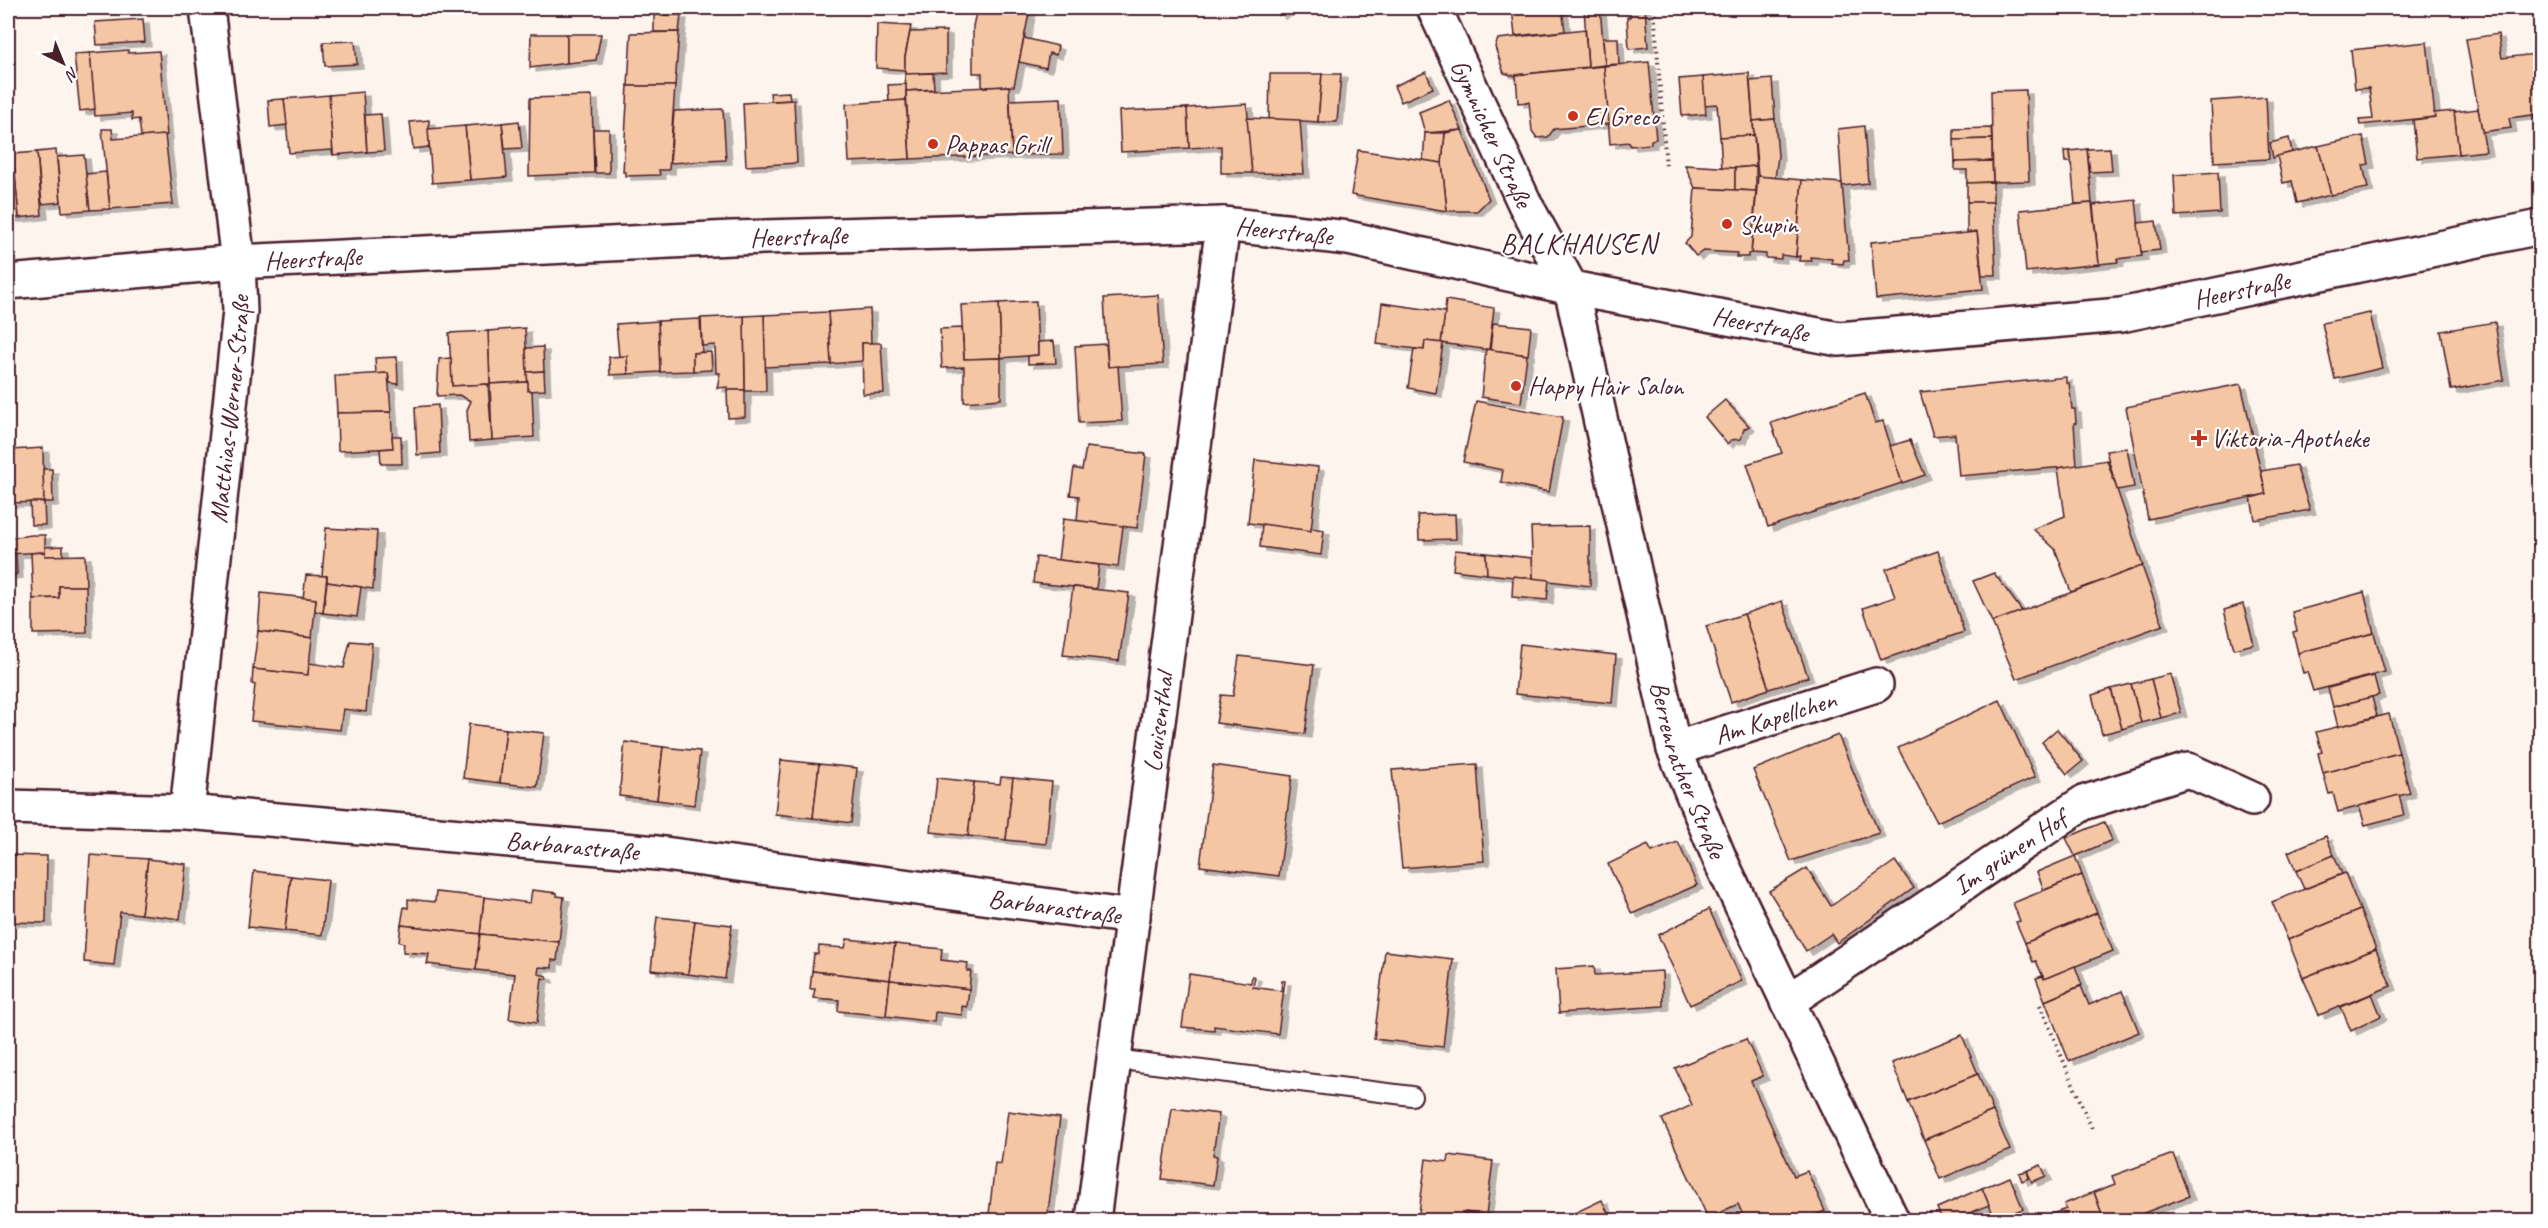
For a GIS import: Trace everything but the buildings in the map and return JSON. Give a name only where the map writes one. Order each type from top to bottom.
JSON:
[{"type":"street","name":"Matthias-Werner-Straße","points":[[187,812],[240,311],[238,262],[207,8]]},
{"type":"street","name":"Gymnicher Straße","points":[[1434,8],[1525,204],[1571,288]]},
{"type":"street","name":"Heerstraße","points":[[8,282],[238,262],[732,238],[1223,224],[1348,238],[1571,288],[1839,339],[2121,315],[2541,227]]},
{"type":"street","name":"Louisenthal","points":[[1093,1221],[1223,224]]},
{"type":"street","name":"Berrenrather Straße","points":[[1571,288],[1674,749],[1721,862],[1892,1221]]},
{"type":"street","name":"Am Kapellchen","points":[[1674,749],[1876,685]]},
{"type":"street","name":"Im grünen Hof","points":[[1787,1002],[2083,803],[2188,770],[2252,799]]},
{"type":"street","name":"Barbarastraße","points":[[8,807],[187,812],[657,853],[1133,917]]},
{"type":"lane","points":[[1114,1059],[1412,1096]]},
{"type":"path","points":[[1654,8],[1666,167]]},
{"type":"path","points":[[2040,1005],[2092,1129]]},
{"type":"place","name":"El Greco","points":[[1573,116]]},
{"type":"place","name":"Pappas Grill","points":[[933,144]]},
{"type":"place","name":"Skupin","points":[[1727,224]]},
{"type":"place","name":"Happy Hair Salon","points":[[1516,386]]},
{"type":"place","name":"Viktoria-Apotheke","points":[[2199,438]]},
{"type":"district","name":"BALKHAUSEN","points":[[1579,243]]}]
